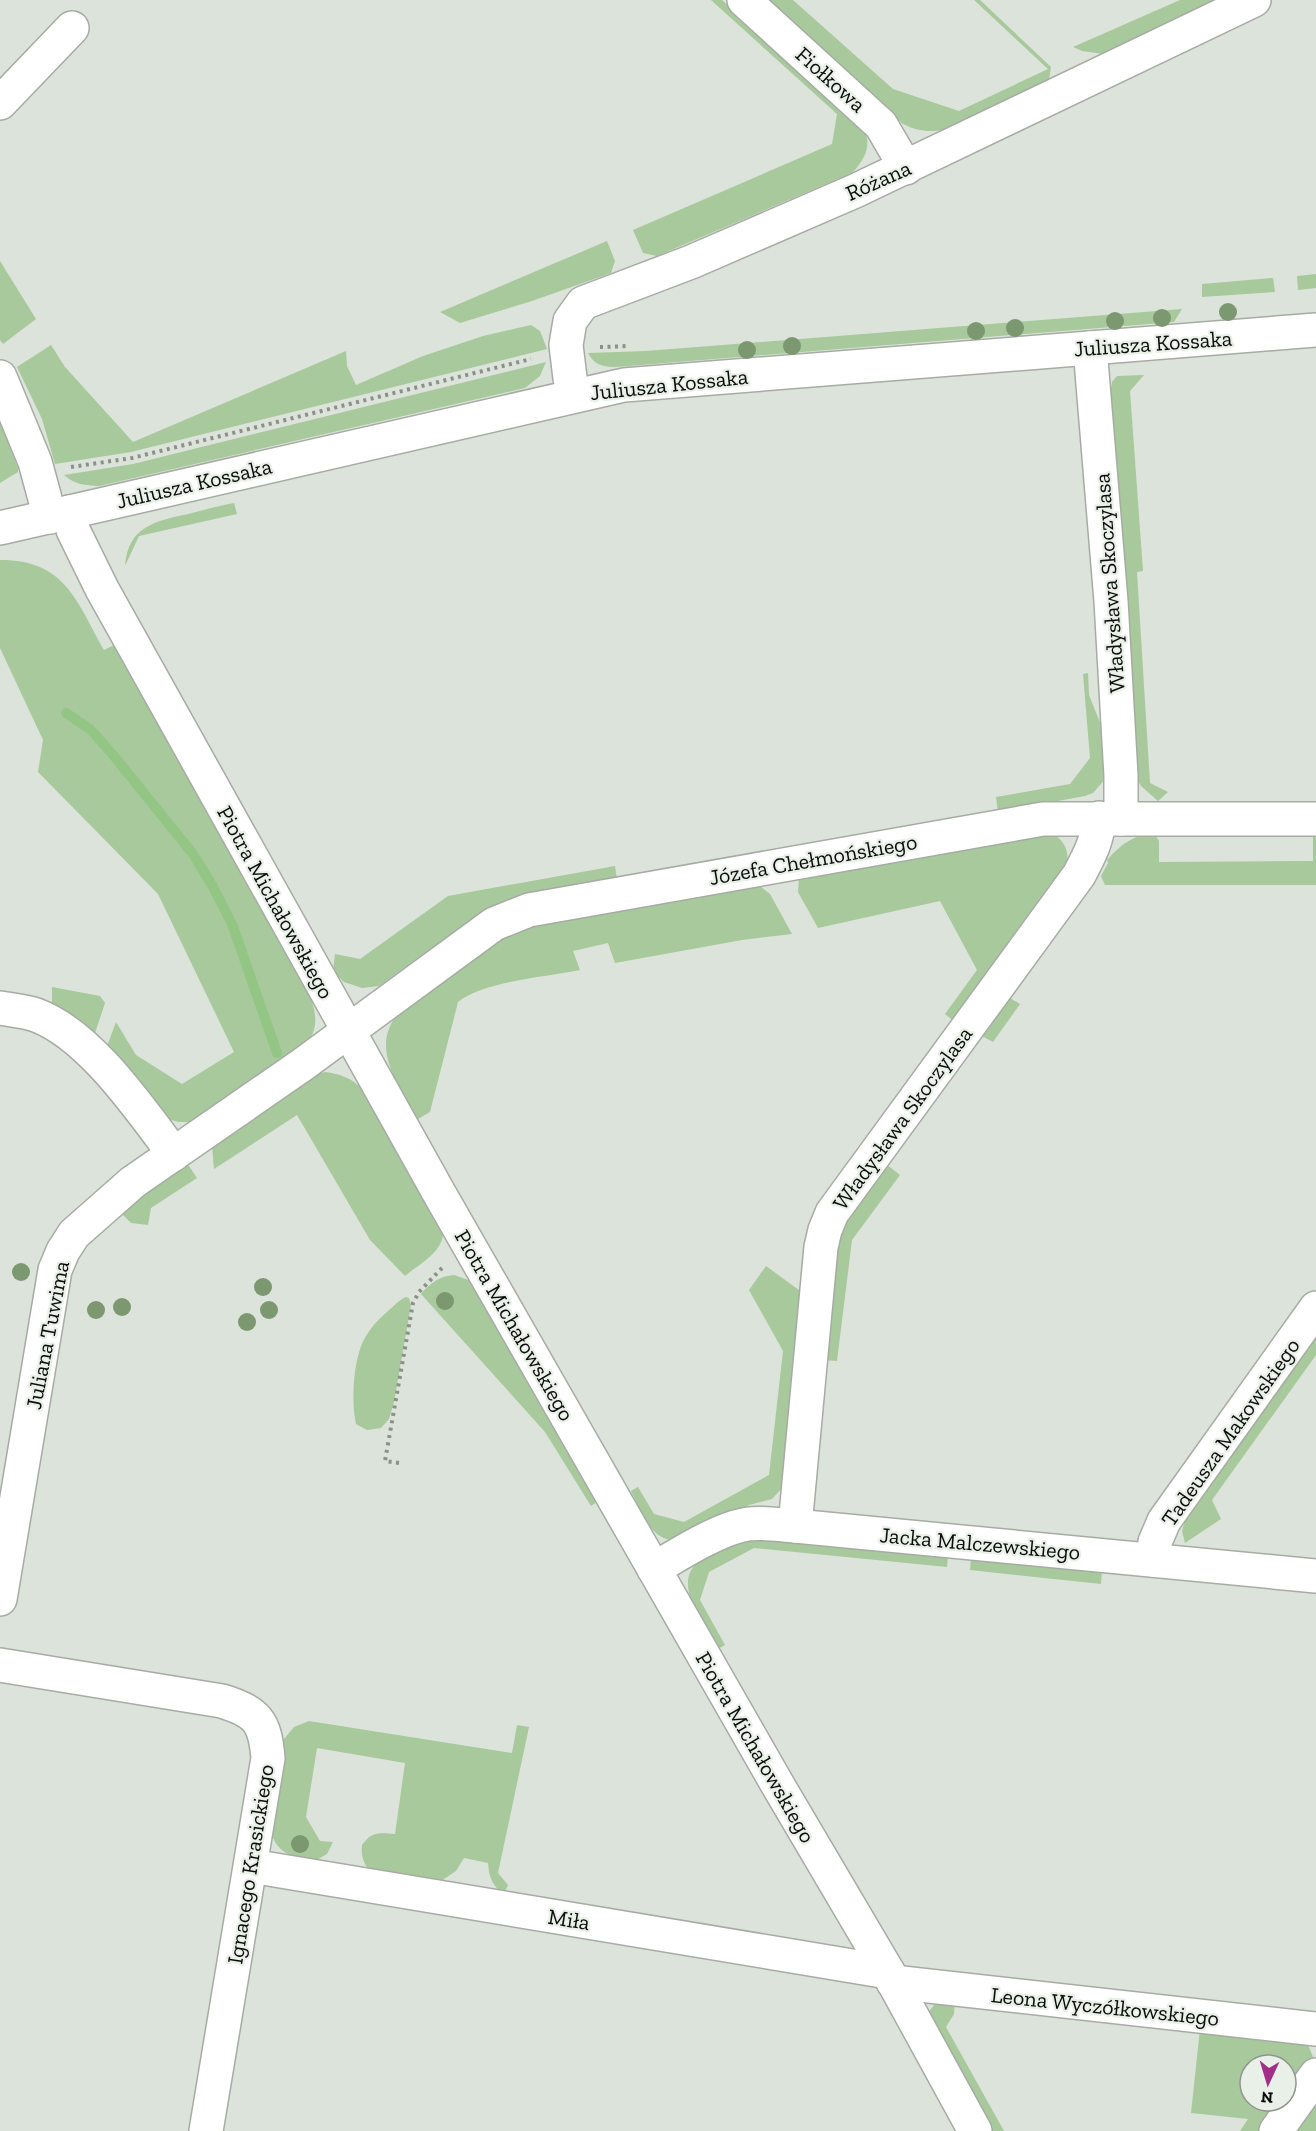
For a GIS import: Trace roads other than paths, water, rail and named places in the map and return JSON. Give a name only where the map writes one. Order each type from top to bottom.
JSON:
[{"type":"street","name":"Fiołkowa","points":[[744,0],[881,124],[906,168]]},
{"type":"street","name":"Różana","points":[[574,395],[566,345],[570,321],[583,303],[691,262],[906,168],[1254,0]]},
{"type":"street","points":[[0,103],[72,28]]},
{"type":"street","name":"Juliusza Kossaka","points":[[0,528],[624,385],[1316,330]]},
{"type":"street","name":"Władysława Skoczylasa","points":[[795,1526],[821,1247],[832,1213],[1079,874],[1092,852],[1098,833],[1110,819],[1121,776],[1111,601],[1090,348]]},
{"type":"street","name":"Piotra Michałowskiego","points":[[0,377],[39,474],[60,514],[73,530],[102,589],[348,1031],[776,1782],[890,1977],[975,2131]]},
{"type":"street","name":"Józefa Chełmońskiego","points":[[348,1031],[494,924],[529,910],[1043,819],[1316,819]]},
{"type":"street","points":[[0,1008],[36,1015],[73,1035],[93,1054],[174,1154]]},
{"type":"street","name":"Juliana Tuwima","points":[[0,1599],[55,1270],[63,1251],[74,1234],[133,1182],[348,1031]]},
{"type":"street","name":"Tadeusza Makowskiego","points":[[1153,1560],[1155,1542],[1164,1521],[1316,1308]]},
{"type":"street","name":"Jacka Malczewskiego","points":[[654,1569],[686,1550],[736,1526],[750,1523],[1316,1576]]},
{"type":"street","name":"Ignacego Krasickiego","points":[[0,1665],[222,1701],[244,1708],[258,1720],[266,1735],[268,1758],[206,2131]]},
{"type":"street","name":"Miła","points":[[251,1866],[890,1977]]},
{"type":"street","name":"Leona Wyczółkowskiego","points":[[890,1977],[1316,2029]]},
{"type":"street","points":[[1276,2131],[1316,2075]]},
{"type":"waterway","points":[[66,713],[91,730],[193,854],[232,924],[277,1053]]}]
